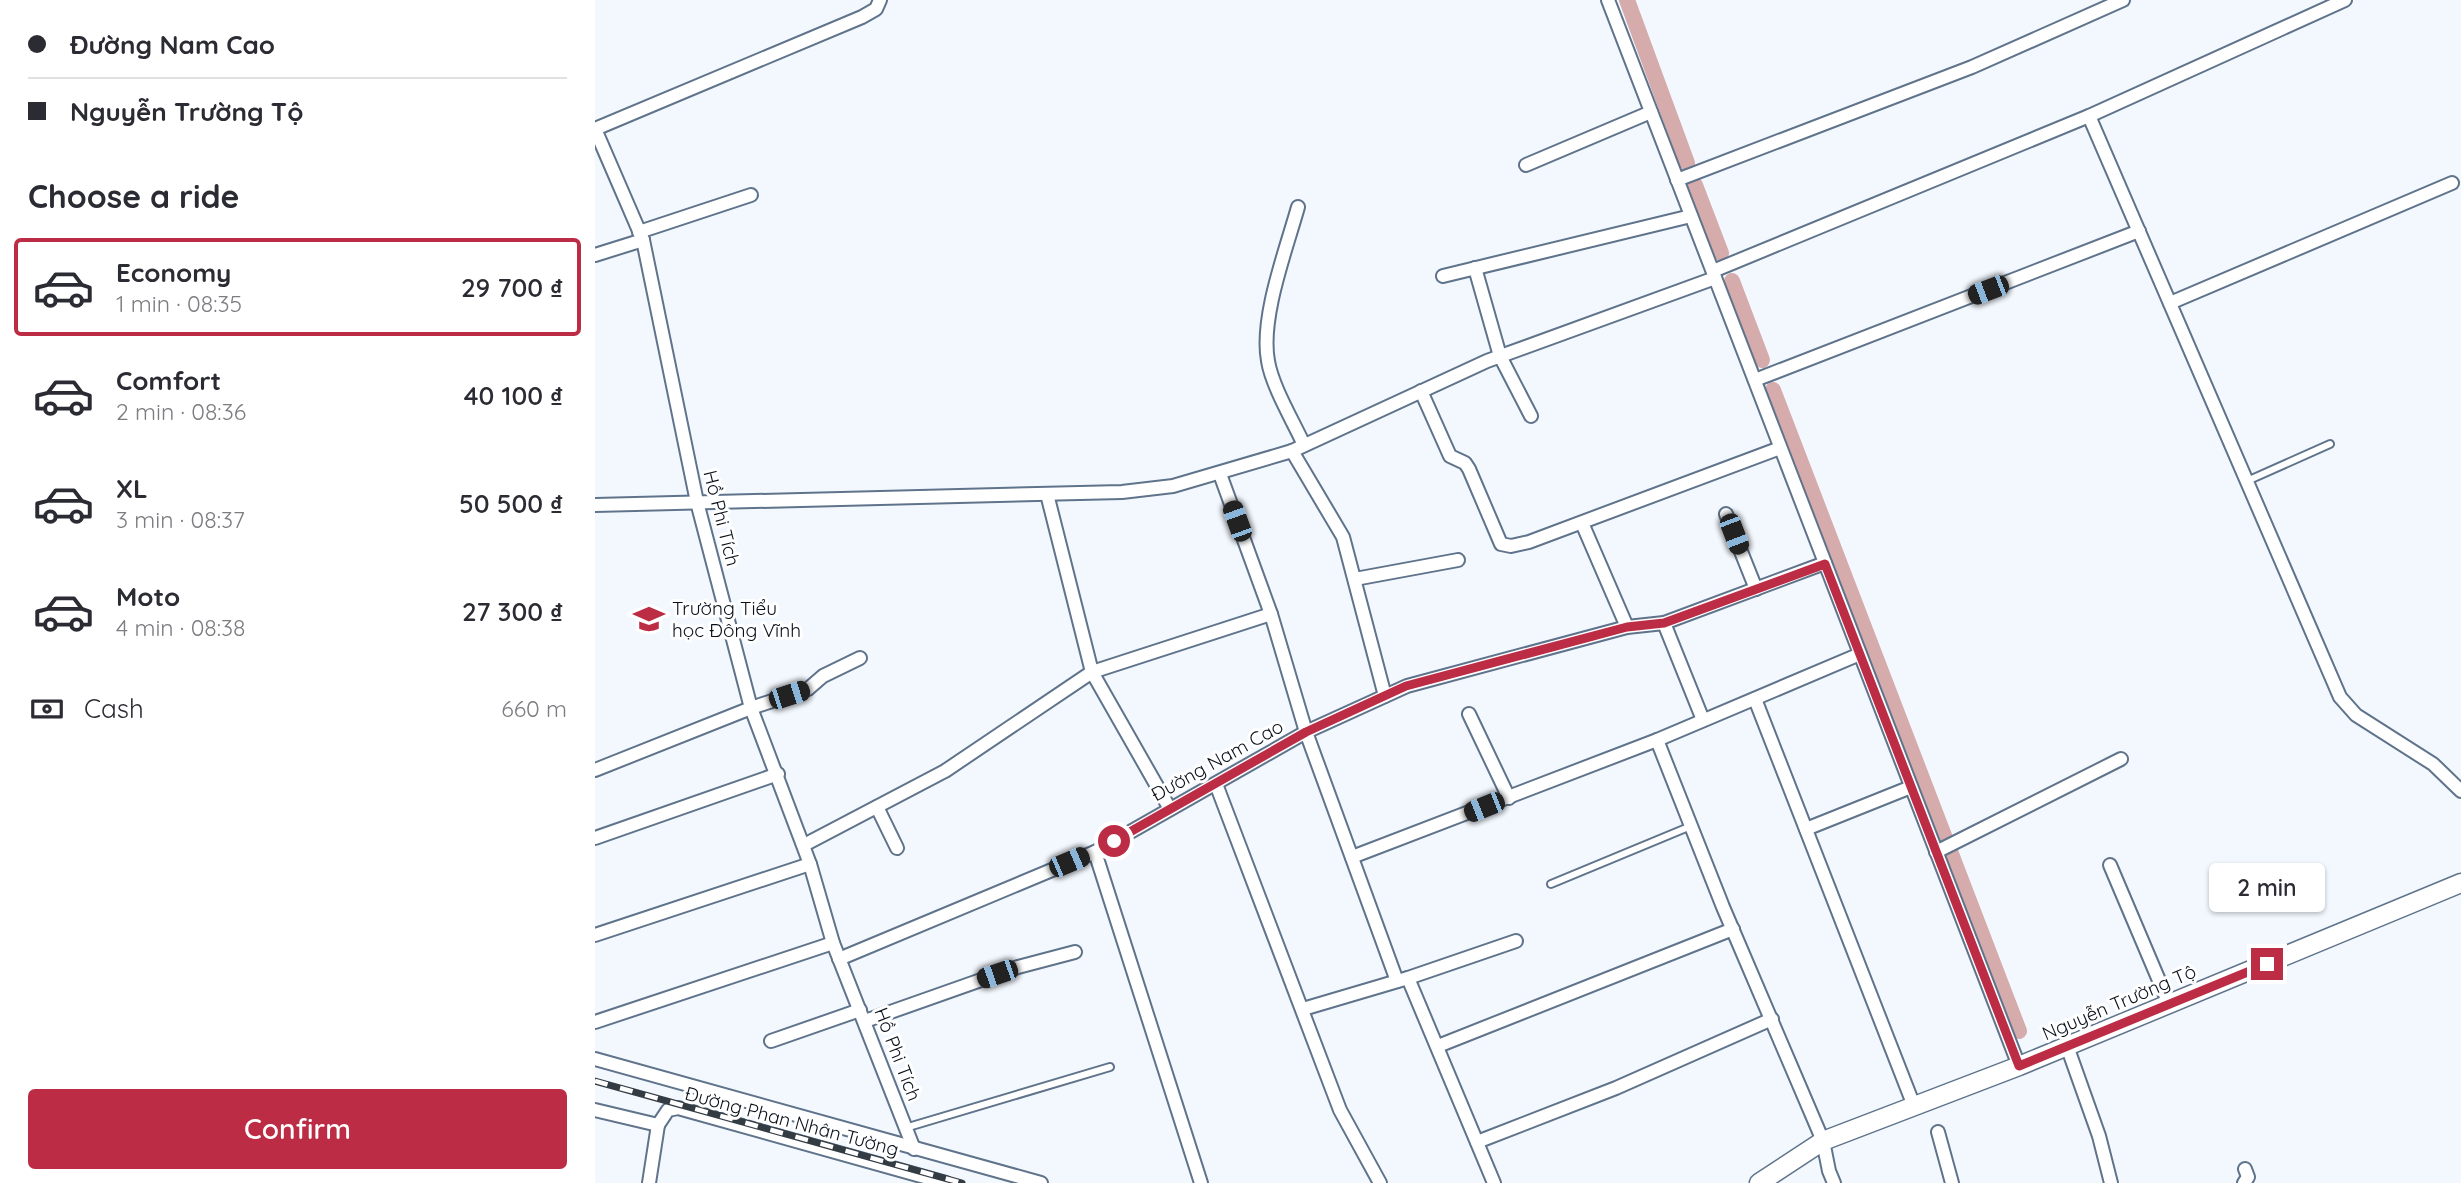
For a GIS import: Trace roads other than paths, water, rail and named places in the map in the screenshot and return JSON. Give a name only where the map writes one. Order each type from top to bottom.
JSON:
[{"type":"main road","name":"Nguyễn Trường Tộ","points":[[1759,1183],[1823,1141],[2019,1066],[2461,883]]},
{"type":"street","points":[[595,129],[862,17],[876,9],[880,0]]},
{"type":"street","points":[[1608,0],[2019,1066]]},
{"type":"street","points":[[1677,180],[1972,66],[2123,0]]},
{"type":"street","points":[[595,505],[1122,492],[1173,486],[1220,474],[1298,448],[1500,356],[1714,275],[2089,116],[2345,0]]},
{"type":"street","points":[[1526,164],[1651,112]]},
{"type":"street","points":[[2089,116],[2340,697],[2356,715],[2433,764],[2461,791]]},
{"type":"street","name":"Hồ Phi Tích","points":[[595,129],[641,236],[697,502],[751,708],[804,845],[833,943],[913,1149]]},
{"type":"street","points":[[2170,303],[2452,183]]},
{"type":"street","points":[[595,255],[751,195]]},
{"type":"street","points":[[1298,207],[1273,297],[1267,352],[1270,369],[1298,448],[1343,537],[1385,696]]},
{"type":"street","points":[[1443,276],[1691,216]]},
{"type":"street","points":[[1755,380],[2139,231]]},
{"type":"street","points":[[1475,268],[1500,356],[1531,416]]},
{"type":"street","points":[[1422,391],[1450,456],[1469,468],[1501,544],[1511,546],[1582,523],[1780,448]]},
{"type":"street","points":[[1220,474],[1271,614],[1306,732],[1352,857],[1403,979],[1439,1046],[1494,1183]]},
{"type":"street","points":[[1047,494],[1092,672],[1170,809]]},
{"type":"street","points":[[1725,514],[1756,589]]},
{"type":"street","points":[[1582,523],[1627,627]]},
{"type":"street","points":[[1355,579],[1458,561]]},
{"type":"street","name":"Đường Nam Cao","points":[[839,959],[1095,852],[1306,732],[1406,686],[1627,627],[1664,623],[1825,564]]},
{"type":"street","points":[[804,845],[945,771],[1092,672],[1271,614]]},
{"type":"street","points":[[1664,623],[1703,720]]},
{"type":"street","points":[[1352,857],[1657,740],[1860,654]]},
{"type":"street","points":[[595,770],[751,708],[808,689],[823,676],[860,658]]},
{"type":"street","points":[[1755,699],[1914,1106]]},
{"type":"street","points":[[1469,714],[1510,798]]},
{"type":"street","points":[[1657,740],[1823,1141],[1834,1183]]},
{"type":"street","points":[[1936,852],[2121,759]]},
{"type":"street","points":[[595,838],[778,774]]},
{"type":"street","points":[[1216,784],[1341,1110],[1380,1183]]},
{"type":"street","points":[[1806,829],[1911,787]]},
{"type":"street","points":[[877,807],[897,848]]},
{"type":"street","points":[[1095,852],[1201,1183]]},
{"type":"street","points":[[595,935],[810,864]]},
{"type":"street","points":[[2110,865],[2169,1004]]},
{"type":"street","points":[[1439,1046],[1733,929]]},
{"type":"street","points":[[1303,1009],[1516,941]]},
{"type":"street","points":[[595,1022],[833,943]]},
{"type":"street","points":[[771,1041],[1075,952]]},
{"type":"street","points":[[1477,1142],[1628,1083],[1772,1019]]},
{"type":"street","points":[[2067,1046],[2099,1136],[2111,1183]]},
{"type":"street","points":[[595,1059],[1041,1183]]},
{"type":"street","name":"Đường Phan Nhân Tường","points":[[658,1125],[668,1110],[678,1108],[927,1180],[946,1183]]},
{"type":"street","points":[[595,1110],[658,1125],[649,1183]]},
{"type":"street","points":[[1938,1132],[1952,1183]]},
{"type":"street","points":[[2244,1183],[2248,1177],[2245,1169]]},
{"type":"lane","points":[[2247,481],[2330,444]]},
{"type":"lane","points":[[1551,884],[1691,826]]},
{"type":"lane","points":[[905,1128],[1110,1067]]},
{"type":"waterway","points":[[1627,0],[1687,163]]},
{"type":"waterway","points":[[1695,185],[1721,253]]},
{"type":"waterway","points":[[1732,281],[1762,360]]},
{"type":"waterway","points":[[1773,390],[2019,1031]]},
{"type":"railway","points":[[595,1081],[962,1183]]},
{"type":"place","name":"Trường Tiểu học Đông Vĩnh","points":[[649,619]]}]
